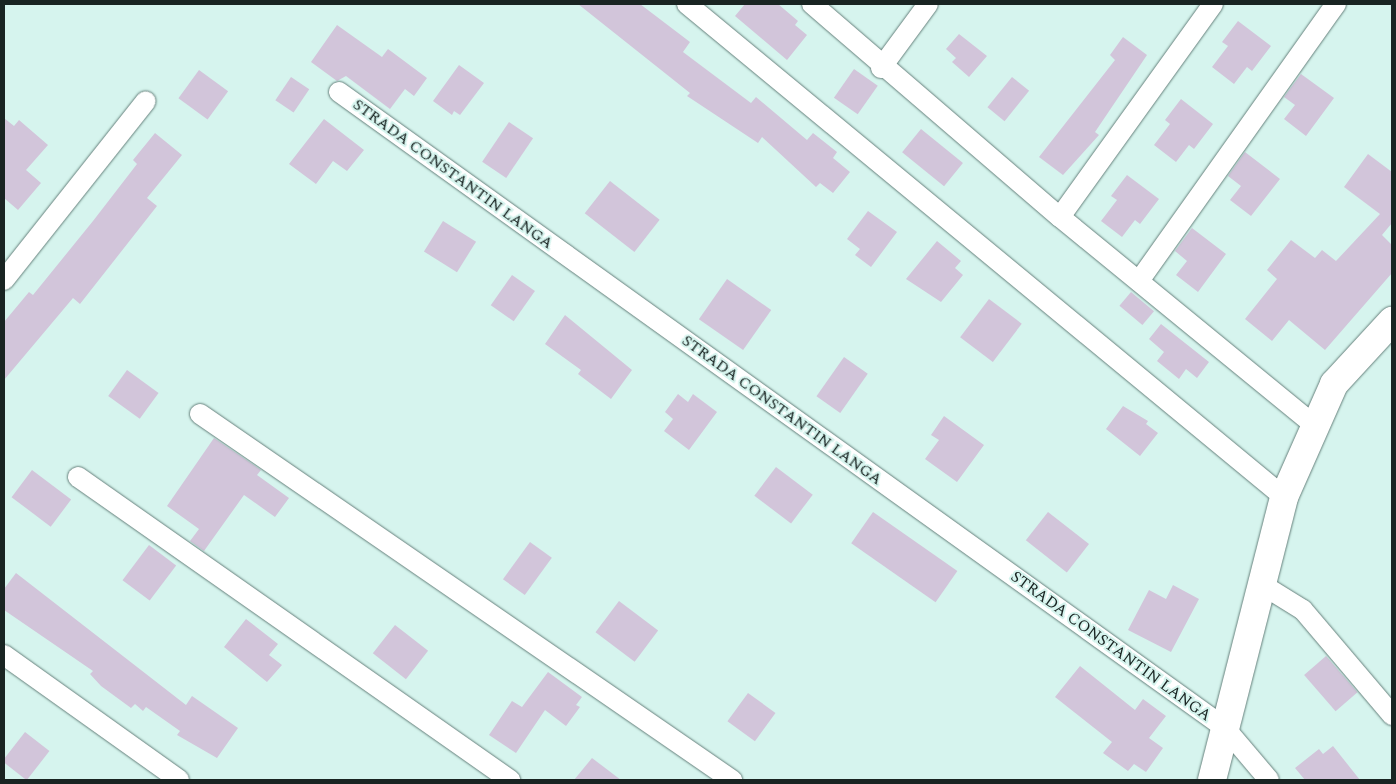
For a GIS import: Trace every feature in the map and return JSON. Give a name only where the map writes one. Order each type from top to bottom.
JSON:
[{"type":"main road","points":[[1212,780],[1284,497],[1313,424],[1334,384],[1392,321]]},
{"type":"street","points":[[687,4],[1284,497]]},
{"type":"street","points":[[812,4],[881,68],[1060,218],[1313,424]]},
{"type":"street","points":[[881,68],[928,4]]},
{"type":"street","points":[[1060,218],[1213,4]]},
{"type":"street","points":[[1139,281],[1336,4]]},
{"type":"street","name":"STRADA CONSTANTIN LANGA","points":[[339,92],[1225,728],[1269,780]]},
{"type":"street","points":[[4,280],[146,101]]},
{"type":"street","points":[[200,414],[732,780]]},
{"type":"street","points":[[78,477],[510,780]]},
{"type":"street","points":[[1261,584],[1303,610],[1392,715]]},
{"type":"street","points":[[4,655],[179,780]]},
{"type":"building","points":[[578,4],[640,4],[690,42],[683,52],[751,103],[756,97],[807,140],[813,133],[837,152],[833,158],[850,172],[833,193],[820,183],[816,187],[762,137],[758,143],[687,96],[690,93]]},
{"type":"building","points":[[745,4],[778,4],[798,21],[795,25],[807,35],[787,60],[735,16]]},
{"type":"building","points":[[1238,21],[1271,46],[1252,71],[1247,67],[1234,84],[1212,67],[1228,46],[1222,42]]},
{"type":"building","points":[[337,25],[382,57],[388,49],[427,78],[414,96],[405,89],[390,109],[346,76],[337,81],[311,62]]},
{"type":"building","points":[[959,34],[987,56],[969,77],[952,62],[956,58],[946,49]]},
{"type":"building","points":[[1123,37],[1147,55],[1095,132],[1099,135],[1063,175],[1039,157],[1115,60],[1110,55]]},
{"type":"building","points":[[459,65],[484,83],[460,115],[454,111],[452,115],[433,101]]},
{"type":"building","points":[[854,69],[878,86],[858,114],[834,98]]},
{"type":"building","points":[[199,70],[228,91],[208,119],[178,98]]},
{"type":"building","points":[[1301,74],[1334,98],[1306,136],[1284,119],[1295,105],[1284,97]]},
{"type":"building","points":[[291,77],[309,89],[294,113],[275,100]]},
{"type":"building","points":[[1012,77],[1029,91],[1005,121],[987,107]]},
{"type":"building","points":[[1181,99],[1213,124],[1194,149],[1189,145],[1176,162],[1154,145],[1170,124],[1165,120]]},
{"type":"building","points":[[4,118],[14,126],[19,120],[48,145],[26,170],[41,183],[18,210],[4,198]]},
{"type":"building","points":[[324,119],[364,150],[347,171],[333,161],[316,184],[289,164]]},
{"type":"building","points":[[509,122],[533,138],[506,178],[482,162]]},
{"type":"building","points":[[921,129],[963,163],[944,186],[902,152]]},
{"type":"building","points":[[155,133],[182,155],[147,198],[157,206],[80,304],[73,298],[4,380],[4,322],[29,292],[33,295],[93,221],[137,164],[133,160]]},
{"type":"building","points":[[1245,152],[1280,179],[1251,216],[1230,200],[1241,186],[1228,176]]},
{"type":"building","points":[[1368,154],[1392,172],[1392,223],[1382,235],[1392,245],[1392,273],[1325,350],[1289,320],[1272,341],[1245,319],[1277,279],[1267,270],[1291,240],[1315,258],[1322,250],[1336,261],[1380,214],[1344,187]]},
{"type":"building","points":[[1127,175],[1159,199],[1140,224],[1135,220],[1122,237],[1101,221],[1117,200],[1111,196]]},
{"type":"building","points":[[610,181],[660,220],[634,252],[585,213]]},
{"type":"building","points":[[868,211],[897,232],[871,267],[855,255],[860,249],[847,239]]},
{"type":"building","points":[[443,221],[476,242],[457,272],[424,252]]},
{"type":"building","points":[[1192,228],[1226,254],[1198,292],[1176,275],[1187,261],[1175,251]]},
{"type":"building","points":[[937,241],[961,261],[955,268],[963,275],[941,302],[906,279]]},
{"type":"building","points":[[512,275],[535,291],[514,321],[491,305]]},
{"type":"building","points":[[727,279],[771,310],[743,350],[699,319]]},
{"type":"building","points":[[1131,292],[1154,311],[1142,325],[1119,306]]},
{"type":"building","points":[[989,299],[1022,324],[993,362],[960,337]]},
{"type":"building","points":[[565,315],[632,370],[611,399],[578,374],[581,370],[545,344]]},
{"type":"building","points":[[1161,324],[1209,362],[1197,378],[1186,369],[1179,379],[1157,361],[1164,352],[1149,339]]},
{"type":"building","points":[[844,357],[868,374],[840,413],[816,396]]},
{"type":"building","points":[[127,370],[159,393],[140,419],[108,396]]},
{"type":"building","points":[[678,394],[688,402],[693,394],[717,412],[689,450],[664,431],[673,419],[665,412]]},
{"type":"building","points":[[1123,406],[1148,421],[1146,424],[1158,433],[1140,456],[1106,429]]},
{"type":"building","points":[[944,416],[984,445],[957,482],[925,459],[939,440],[931,435]]},
{"type":"building","points":[[214,438],[261,470],[257,475],[289,498],[275,517],[244,495],[204,551],[190,541],[199,529],[167,506]]},
{"type":"building","points":[[776,467],[813,495],[791,523],[754,496]]},
{"type":"building","points":[[32,470],[71,499],[51,527],[12,497]]},
{"type":"building","points":[[873,512],[957,571],[936,602],[851,543]]},
{"type":"building","points":[[1048,512],[1089,544],[1067,572],[1026,540]]},
{"type":"building","points":[[530,542],[552,558],[525,595],[503,579]]},
{"type":"building","points":[[149,545],[176,565],[150,601],[123,580]]},
{"type":"building","points":[[16,573],[186,705],[192,696],[238,728],[217,758],[177,735],[180,731],[146,707],[143,711],[135,704],[131,708],[101,686],[90,674],[93,671],[4,610],[4,589]]},
{"type":"building","points":[[1173,585],[1199,599],[1171,652],[1128,630],[1149,590],[1166,599]]},
{"type":"building","points":[[619,601],[658,630],[635,662],[596,632]]},
{"type":"building","points":[[246,619],[278,644],[269,655],[282,665],[267,682],[224,647]]},
{"type":"building","points":[[395,625],[428,651],[406,679],[373,653]]},
{"type":"building","points":[[1326,656],[1357,692],[1336,711],[1304,675]]},
{"type":"building","points":[[1080,666],[1135,710],[1143,699],[1166,716],[1149,738],[1163,748],[1146,772],[1134,764],[1128,771],[1103,753],[1112,742],[1055,697]]},
{"type":"building","points":[[548,672],[582,697],[576,705],[580,707],[566,726],[545,710],[516,753],[489,735],[512,701],[522,707]]},
{"type":"building","points":[[748,693],[776,713],[755,741],[727,721]]},
{"type":"building","points":[[25,732],[49,751],[27,780],[4,763],[4,759]]},
{"type":"building","points":[[1333,746],[1360,780],[1305,780],[1295,768],[1319,749],[1323,754]]},
{"type":"building","points":[[592,758],[621,780],[574,780]]}]
